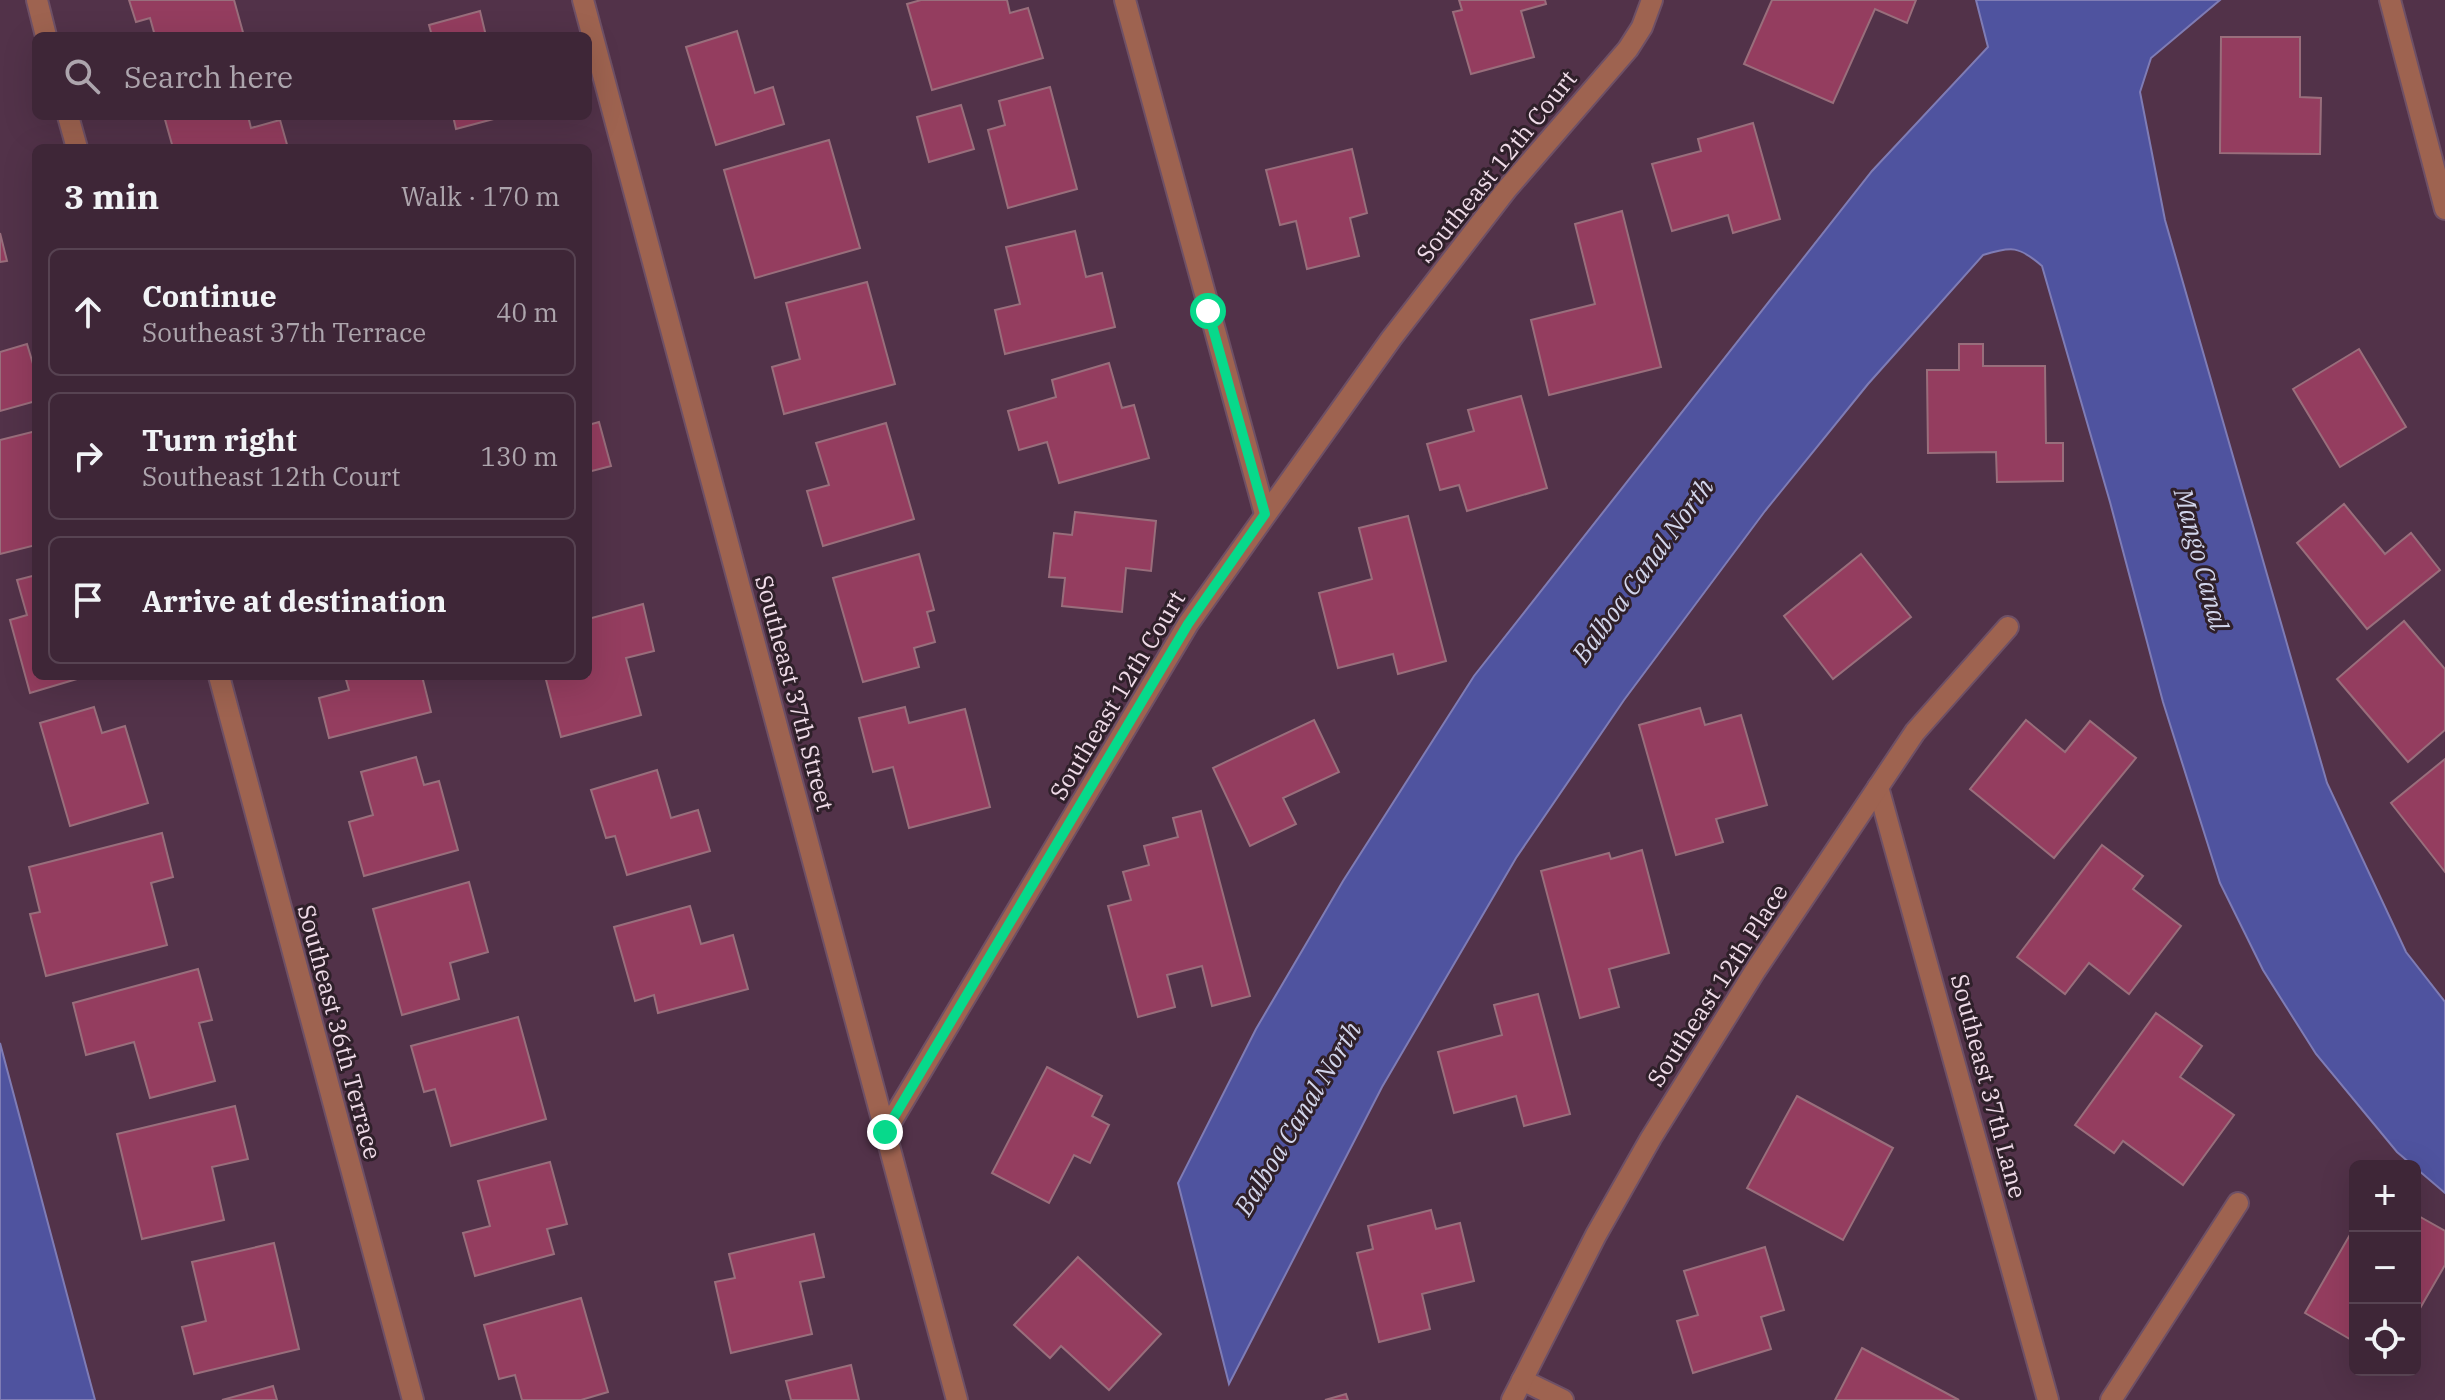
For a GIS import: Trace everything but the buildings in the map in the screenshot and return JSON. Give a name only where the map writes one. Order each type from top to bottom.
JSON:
[{"type":"street","points":[[37,0],[45,32]]},
{"type":"street","name":"Southeast 37th Street","points":[[583,0],[592,32]]},
{"type":"street","points":[[1125,0],[1265,514]]},
{"type":"street","name":"Southeast 12th Court","points":[[885,1132],[1188,624],[1391,339],[1507,189],[1628,49],[1642,27],[1652,0]]},
{"type":"street","points":[[2390,0],[2440,163],[2445,209]]},
{"type":"street","name":"Southeast 37th Street","points":[[592,34],[957,1400]]},
{"type":"street","points":[[69,120],[76,144]]},
{"type":"street","name":"Southeast 12th Place","points":[[1512,1400],[1596,1235],[1651,1138],[1755,971],[1915,732],[2008,627]]},
{"type":"street","name":"Southeast 36th Terrace","points":[[220,680],[413,1400]]},
{"type":"street","name":"Southeast 37th Lane","points":[[1878,787],[2048,1400]]},
{"type":"street","points":[[2111,1400],[2238,1203]]},
{"type":"street","points":[[1522,1380],[1563,1400]]},
{"type":"water","points":[[1976,0],[2220,0],[2151,58],[2140,92],[2165,220],[2327,783],[2406,952],[2445,1002],[2445,1193],[2421,1172],[2421,1160],[2406,1160],[2397,1152],[2316,1054],[2263,970],[2220,883],[2163,702],[2110,502],[2042,266],[2021,251],[2001,250],[1983,255],[1868,384],[1765,511],[1624,700],[1516,858],[1382,1087],[1229,1384],[1178,1183],[1256,1029],[1343,881],[1474,676],[1872,171],[1988,47]]},
{"type":"water","points":[[0,1043],[95,1400],[0,1400]]},
{"type":"route","points":[[885,1132],[1188,624],[1265,514],[1208,311]]},
{"type":"water label","name":"Mango Canal","points":[[2202,559]]},
{"type":"water label","name":"Balboa Canal North","points":[[1642,570]]},
{"type":"water label","name":"Balboa Canal North","points":[[1297,1118]]}]
